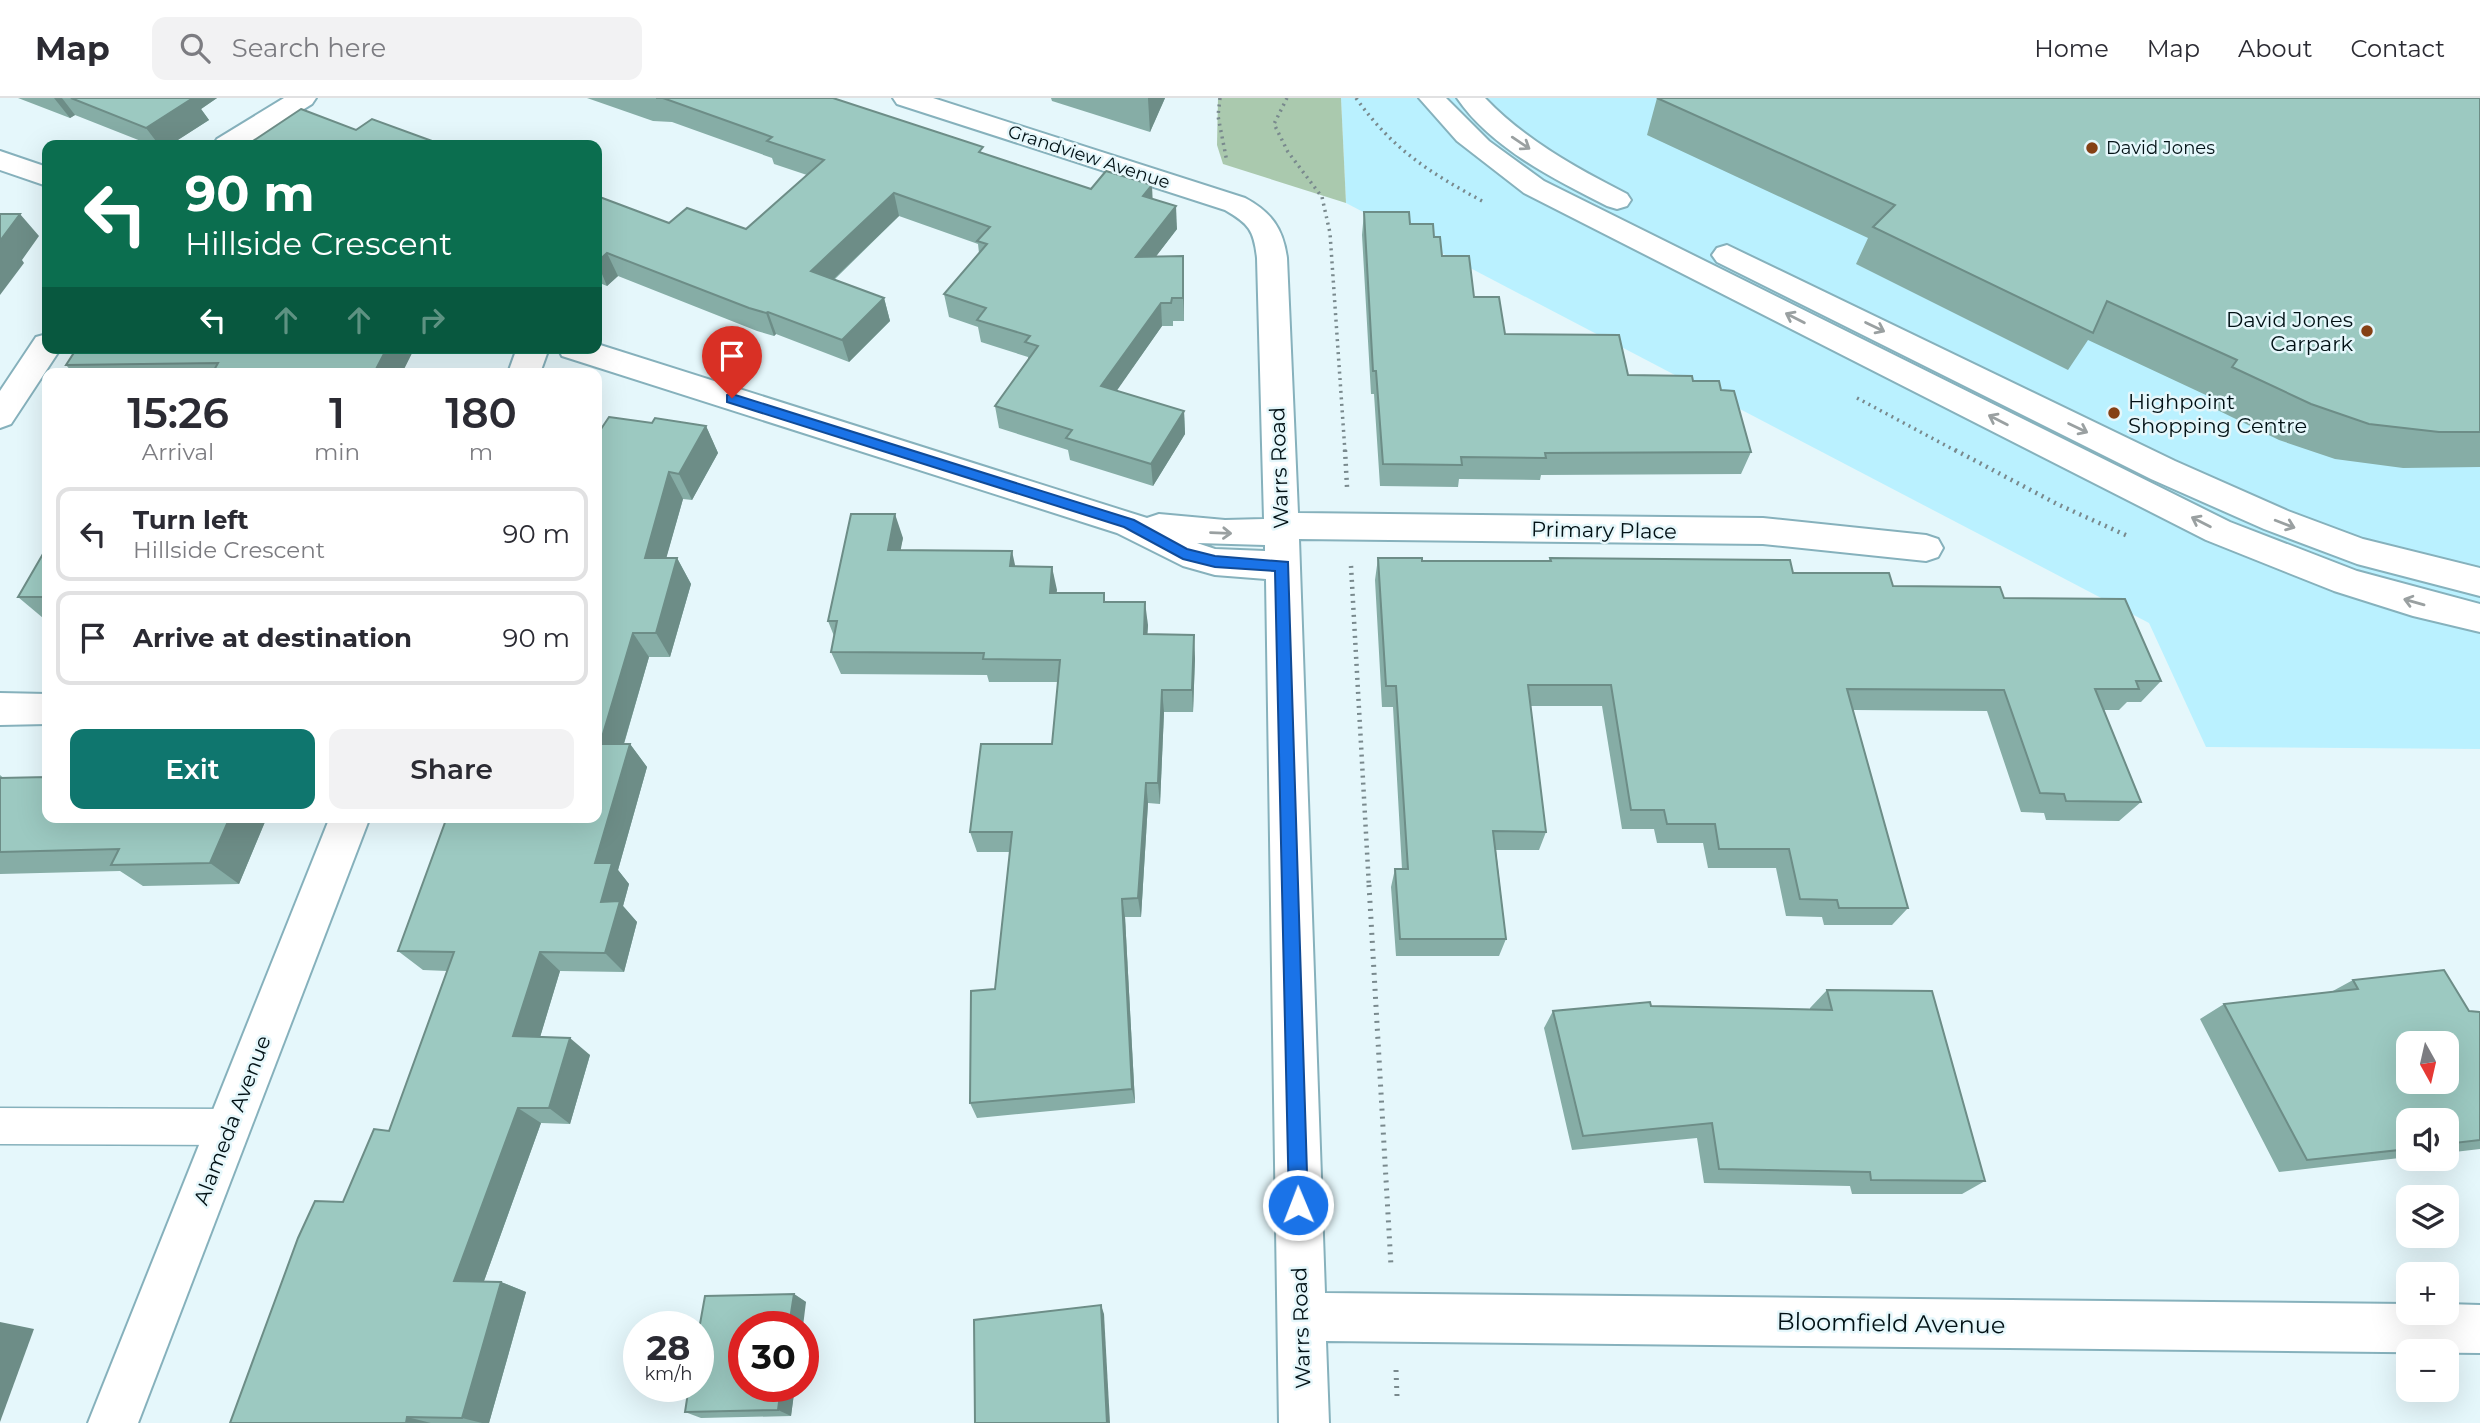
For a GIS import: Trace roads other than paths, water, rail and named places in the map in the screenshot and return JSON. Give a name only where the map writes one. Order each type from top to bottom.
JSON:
[{"type":"street","points":[[246,138],[303,98]]},
{"type":"street","name":"Grandview Avenue","points":[[906,98],[1235,204],[1256,216],[1266,227]]},
{"type":"street","points":[[1432,98],[1454,125],[1481,150],[1534,187],[2218,531],[2348,583],[2433,608],[2480,618]]},
{"type":"street","points":[[1471,98],[1502,131],[1586,185],[2163,470],[2276,520],[2357,551],[2480,582]]},
{"type":"street","points":[[0,160],[42,175]]},
{"type":"street","name":"Warrs Road","points":[[1266,227],[1272,258],[1282,541],[1304,1423]]},
{"type":"street","points":[[0,416],[42,353]]},
{"type":"street","name":"Primary Place","points":[[592,354],[1129,524],[1183,553],[1215,562],[1282,541],[1349,527],[1763,531],[1926,548]]},
{"type":"street","points":[[0,709],[42,709]]},
{"type":"street","name":"Alameda Avenue","points":[[113,1423],[348,823]]},
{"type":"street","name":"Bloomfield Avenue","points":[[1301,1317],[2480,1329]]},
{"type":"lane","points":[[0,1126],[229,1127]]},
{"type":"place","name":"David Jones","points":[[2092,148]]},
{"type":"place","name":"David Jones Carpark","points":[[2367,331]]},
{"type":"place","name":"Highpoint Shopping Centre","points":[[2114,413]]}]
